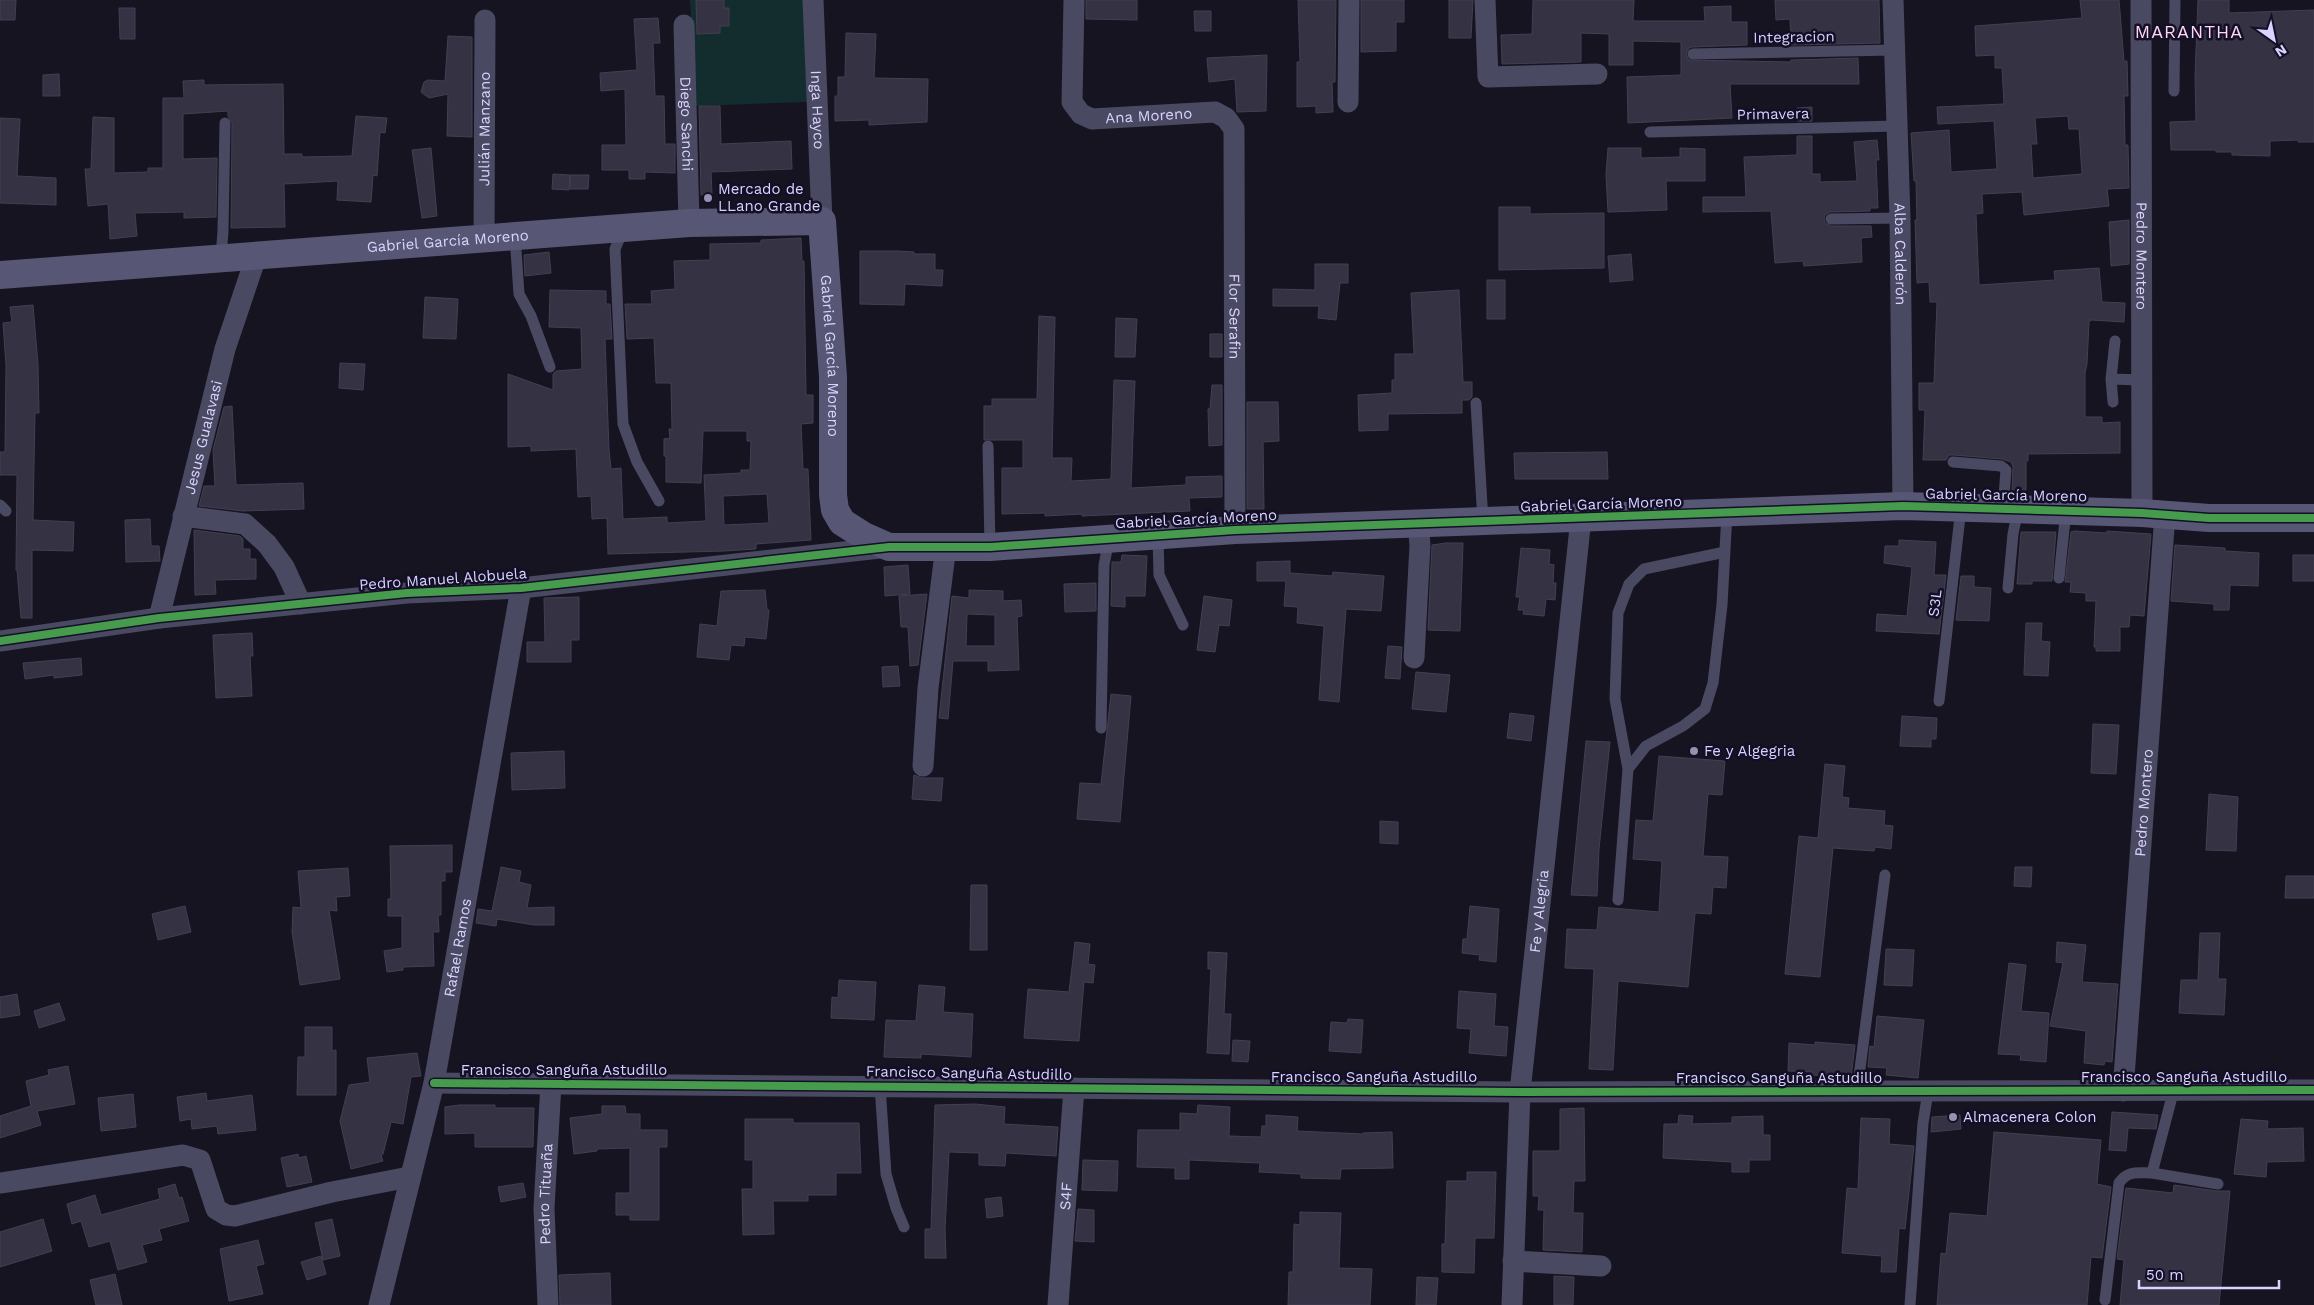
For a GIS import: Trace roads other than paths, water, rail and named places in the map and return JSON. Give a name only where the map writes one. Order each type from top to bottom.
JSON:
[{"type":"street","name":"Inga Hayco","points":[[812,0],[822,221]]},
{"type":"street","name":"Ana Moreno","points":[[1074,0],[1072,102],[1081,114],[1092,119],[1215,112]]},
{"type":"street","points":[[1348,102],[1349,0]]},
{"type":"street","points":[[1485,0],[1488,77],[1597,74]]},
{"type":"street","name":"Alba Calderón","points":[[1893,0],[1900,218],[1903,506]]},
{"type":"street","name":"Pedro Montero","points":[[2123,1091],[2154,514],[2142,380],[2141,0]]},
{"type":"street","name":"Julián Manzano","points":[[484,239],[485,20]]},
{"type":"street","name":"Diego Sanchi","points":[[684,25],[689,223]]},
{"type":"street","name":"Flor Serafin","points":[[1215,112],[1226,118],[1234,129],[1235,530]]},
{"type":"street","name":"Gabriel García Moreno","points":[[0,276],[689,223],[822,221],[833,377],[833,495],[835,510],[842,522],[864,536],[889,547],[990,547],[1110,537],[1235,530],[1903,506],[2066,510],[2209,518],[2314,518]]},
{"type":"street","name":"Jesus Gualavasi","points":[[158,618],[224,349],[256,257]]},
{"type":"street","points":[[183,516],[246,524],[267,544],[284,567],[301,604]]},
{"type":"street","name":"Fe y Alegria","points":[[1512,1305],[1520,1092],[1581,518]]},
{"type":"street","points":[[1414,658],[1420,545],[1418,524]]},
{"type":"street","points":[[924,766],[928,688],[946,546]]},
{"type":"street","name":"Pedro Manuel Alobuela","points":[[0,641],[158,618],[407,592],[522,588],[889,547]]},
{"type":"street","name":"Rafael Ramos","points":[[379,1305],[409,1177],[434,1083],[522,588]]},
{"type":"street","name":"Francisco Sanguña Astudillo","points":[[434,1083],[1520,1092],[2314,1090]]},
{"type":"street","name":"Pedro Tituaña","points":[[548,1305],[544,1208],[551,1083]]},
{"type":"street","name":"S4F","points":[[1058,1305],[1074,1088]]},
{"type":"street","points":[[0,1183],[183,1155],[200,1160],[216,1209],[226,1215],[235,1216],[332,1192],[409,1177]]},
{"type":"street","points":[[1513,1262],[1601,1266]]},
{"type":"lane","points":[[2174,92],[2175,0]]},
{"type":"lane","name":"Integracion","points":[[1693,54],[1895,50]]},
{"type":"lane","points":[[221,258],[225,123]]},
{"type":"lane","name":"Primavera","points":[[1650,132],[1896,126]]},
{"type":"lane","points":[[1831,219],[1900,218]]},
{"type":"lane","points":[[624,228],[615,249],[623,424],[637,462],[659,501]]},
{"type":"lane","points":[[515,236],[519,294],[531,316],[550,367]]},
{"type":"lane","points":[[2113,402],[2111,380],[2115,341]]},
{"type":"lane","points":[[2111,380],[2142,380]]},
{"type":"lane","points":[[1476,403],[1483,522]]},
{"type":"lane","points":[[988,446],[990,547]]},
{"type":"lane","points":[[1953,462],[2002,466],[2006,470],[2013,534],[2008,588]]},
{"type":"lane","name":"S3L","points":[[1938,701],[1961,508]]},
{"type":"lane","points":[[2059,578],[2066,510]]},
{"type":"lane","points":[[1628,769],[1646,746],[1683,726],[1705,709],[1713,683],[1722,605],[1727,513]]},
{"type":"lane","points":[[1158,534],[1159,575],[1183,625]]},
{"type":"lane","points":[[1101,728],[1104,565],[1110,537]]},
{"type":"lane","points":[[1618,900],[1628,769],[1614,699],[1618,613],[1628,584],[1644,569],[1725,552]]},
{"type":"lane","points":[[1858,1092],[1886,875]]},
{"type":"lane","points":[[880,1086],[886,1174],[904,1227]]},
{"type":"lane","points":[[2152,1172],[2174,1089]]},
{"type":"lane","points":[[1910,1305],[1923,1123],[1928,1092]]},
{"type":"lane","points":[[2105,1300],[2119,1183],[2126,1174],[2152,1172],[2218,1184]]},
{"type":"place","name":"Mercado de LLano Grande","points":[[708,198]]},
{"type":"place","name":"Fe y Algegria","points":[[1694,751]]},
{"type":"place","name":"Almacenera Colon","points":[[1953,1117]]},
{"type":"district","name":"MARANTHA","points":[[2189,31]]}]
